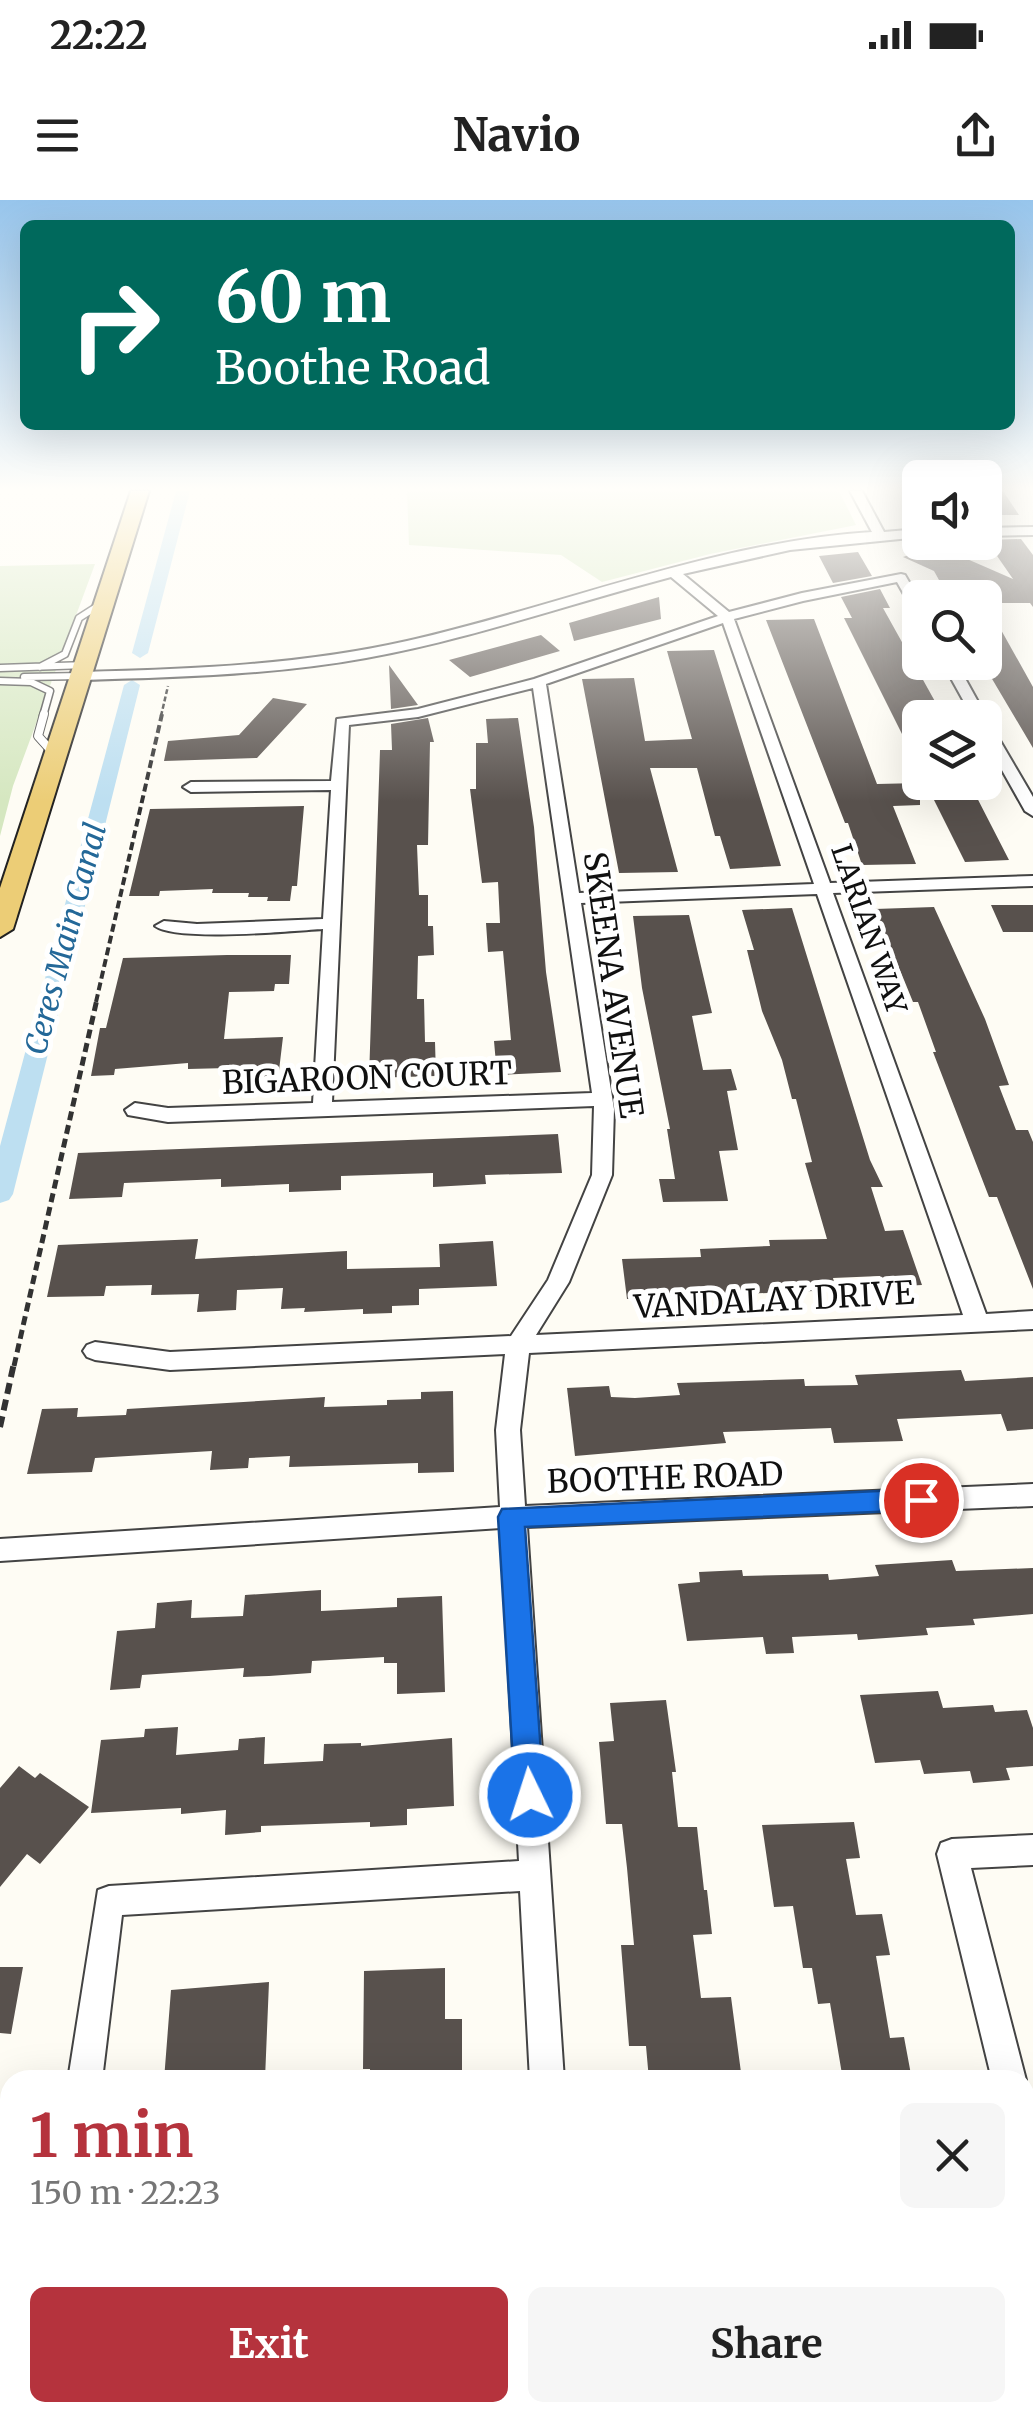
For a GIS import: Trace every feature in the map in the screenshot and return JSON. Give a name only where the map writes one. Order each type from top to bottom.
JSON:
[{"type":"main road","points":[[0,930],[106,595]]},
{"type":"street","points":[[84,670],[241,672],[406,646],[597,595]]},
{"type":"street","points":[[699,595],[727,618]]},
{"type":"street","points":[[322,1110],[342,722],[418,713],[539,682],[727,618],[814,595]]},
{"type":"street","name":"LARIAN WAY","points":[[727,618],[978,1324]]},
{"type":"street","points":[[84,670],[302,662]]},
{"type":"street","name":"SKEENA AVENUE","points":[[539,682],[602,1099],[602,1175],[558,1282],[518,1344],[508,1430],[546,2070]]},
{"type":"street","points":[[1002,756],[1033,811]]},
{"type":"street","points":[[191,787],[338,785]]},
{"type":"street","points":[[572,898],[1033,880]]},
{"type":"street","points":[[164,926],[331,924]]},
{"type":"street","name":"BIGAROON COURT","points":[[135,1110],[168,1115],[602,1099]]},
{"type":"street","name":"VANDALAY DRIVE","points":[[95,1351],[170,1361],[1033,1320]]},
{"type":"street","name":"BOOTHE ROAD","points":[[0,1550],[511,1517],[1033,1495]]},
{"type":"street","points":[[1006,2070],[952,1854],[1033,1850]]},
{"type":"street","points":[[87,2070],[109,1901],[535,1875]]},
{"type":"lane","points":[[40,667],[65,654],[78,618],[104,602]]},
{"type":"lane","points":[[0,668],[84,670]]},
{"type":"lane","points":[[0,680],[84,670]]},
{"type":"lane","points":[[0,680],[31,682],[50,691],[38,736],[56,755]]},
{"type":"path","points":[[0,1427],[171,674]]},
{"type":"green space","points":[[0,595],[84,595],[13,786],[0,836]]},
{"type":"building","points":[[883,595],[890,608],[883,608],[902,642],[902,680],[923,680],[934,700],[902,700],[902,734],[844,618],[852,618],[841,597]]},
{"type":"building","points":[[1002,595],[1033,595],[1033,607],[1030,603],[1002,603]]},
{"type":"building","points":[[659,597],[661,619],[574,641],[569,623]]},
{"type":"building","points":[[814,619],[877,784],[902,783],[902,800],[920,800],[920,805],[893,806],[916,864],[862,865],[766,620]]},
{"type":"building","points":[[1002,632],[1033,687],[1033,748],[993,680],[1002,680]]},
{"type":"building","points":[[541,635],[560,651],[470,677],[449,660]]},
{"type":"building","points":[[714,650],[781,866],[730,869],[720,836],[715,836],[697,768],[650,768],[678,872],[619,873],[582,679],[634,678],[645,741],[692,739],[667,651]]},
{"type":"building","points":[[389,665],[418,705],[391,709]]},
{"type":"building","points":[[273,698],[307,704],[257,758],[164,761],[168,741],[239,735]]},
{"type":"building","points":[[428,718],[434,742],[430,742],[428,845],[417,845],[419,895],[428,895],[428,926],[433,926],[434,955],[418,956],[417,999],[424,999],[425,1042],[435,1042],[436,1076],[369,1078],[380,750],[392,750],[391,724]]},
{"type":"building","points":[[518,718],[561,1072],[497,1075],[494,1041],[511,1040],[503,951],[488,952],[486,923],[500,923],[498,882],[482,883],[470,789],[476,789],[476,743],[488,743],[486,719]]},
{"type":"building","points":[[934,800],[978,800],[1009,860],[965,862]]},
{"type":"building","points":[[304,806],[297,886],[292,886],[290,901],[267,901],[268,897],[248,897],[249,893],[212,893],[213,889],[129,896],[150,809]]},
{"type":"building","points":[[991,905],[1033,905],[1033,932],[1003,932]]},
{"type":"building","points":[[934,907],[985,1019],[1009,1085],[999,1086],[1016,1130],[1028,1130],[1033,1142],[1033,1289],[997,1197],[989,1197],[933,1052],[918,1002],[913,1002],[875,909]]},
{"type":"building","points":[[792,908],[870,1160],[883,1187],[871,1187],[885,1231],[903,1230],[922,1285],[883,1287],[880,1276],[833,1278],[836,1290],[627,1299],[622,1259],[701,1257],[700,1249],[770,1246],[769,1240],[827,1239],[805,1163],[812,1162],[796,1099],[792,1099],[782,1060],[762,1011],[747,950],[754,950],[742,910]]},
{"type":"building","points":[[689,915],[712,1013],[692,1016],[703,1070],[731,1069],[737,1090],[727,1091],[738,1150],[719,1151],[728,1201],[663,1202],[659,1179],[675,1179],[633,916]]},
{"type":"building","points":[[291,955],[289,984],[275,984],[274,991],[229,992],[224,1039],[283,1037],[278,1079],[248,1080],[249,1073],[227,1074],[228,1068],[188,1069],[188,1063],[115,1069],[114,1075],[91,1076],[100,1028],[106,1028],[123,958]]},
{"type":"building","points":[[558,1134],[562,1173],[485,1175],[486,1184],[433,1187],[433,1173],[341,1176],[341,1190],[289,1192],[289,1184],[221,1187],[221,1179],[124,1183],[122,1197],[69,1199],[78,1153]]},
{"type":"building","points":[[198,1239],[195,1259],[347,1251],[347,1269],[440,1267],[439,1244],[493,1241],[497,1286],[419,1289],[419,1305],[392,1306],[392,1313],[363,1314],[363,1309],[281,1309],[283,1288],[237,1290],[236,1310],[197,1312],[199,1294],[151,1295],[152,1285],[106,1286],[104,1296],[47,1297],[58,1245]]},
{"type":"building","points":[[961,1370],[965,1381],[1033,1377],[1033,1429],[1007,1431],[1001,1414],[897,1419],[903,1441],[834,1443],[831,1428],[723,1432],[726,1443],[575,1456],[567,1388],[609,1386],[611,1397],[635,1398],[680,1395],[677,1383],[804,1379],[805,1386],[858,1385],[855,1375]]},
{"type":"building","points":[[453,1391],[454,1472],[418,1473],[418,1463],[289,1467],[290,1456],[249,1458],[248,1468],[210,1470],[212,1451],[95,1458],[92,1472],[27,1474],[42,1409],[78,1408],[77,1417],[126,1415],[127,1409],[325,1397],[324,1407],[387,1405],[387,1400],[421,1399],[421,1392]]},
{"type":"building","points":[[952,1560],[956,1571],[1033,1568],[1033,1614],[973,1619],[975,1625],[926,1628],[928,1635],[858,1640],[857,1634],[792,1637],[794,1653],[766,1654],[763,1637],[687,1641],[678,1584],[700,1582],[699,1572],[742,1570],[743,1576],[828,1574],[829,1580],[879,1576],[875,1565]]},
{"type":"building","points":[[321,1590],[321,1611],[397,1607],[397,1598],[442,1596],[445,1692],[397,1694],[397,1663],[384,1663],[384,1657],[312,1661],[311,1673],[243,1677],[244,1668],[142,1675],[140,1688],[110,1690],[117,1631],[155,1628],[157,1603],[192,1600],[191,1618],[243,1616],[245,1595]]},
{"type":"building","points":[[938,1691],[943,1708],[993,1705],[995,1712],[1027,1710],[1033,1728],[1033,1766],[1006,1768],[1010,1780],[973,1783],[970,1771],[924,1774],[920,1760],[875,1763],[860,1695]]},
{"type":"building","points":[[666,1700],[676,1772],[672,1772],[678,1827],[697,1827],[707,1890],[712,1934],[693,1935],[701,1998],[731,1997],[741,2070],[648,2070],[646,2046],[629,2046],[621,1945],[634,1945],[627,1868],[622,1824],[606,1824],[599,1742],[614,1741],[610,1703]]},
{"type":"building","points":[[178,1727],[176,1755],[238,1750],[239,1739],[265,1737],[264,1764],[323,1761],[324,1744],[361,1746],[452,1738],[454,1806],[407,1809],[407,1825],[370,1827],[370,1822],[261,1826],[261,1832],[225,1835],[226,1810],[91,1813],[101,1740],[144,1737],[145,1729]]},
{"type":"building","points":[[19,1766],[35,1778],[40,1773],[89,1807],[40,1864],[27,1854],[0,1887],[0,1788]]},
{"type":"building","points":[[854,1822],[860,1858],[846,1859],[856,1915],[882,1914],[890,1955],[876,1956],[890,2038],[904,2037],[910,2070],[841,2070],[830,2003],[818,2004],[812,1968],[803,1968],[793,1906],[774,1907],[762,1825]]},
{"type":"building","points":[[0,1967],[23,1967],[11,2034],[0,2033]]},
{"type":"building","points":[[445,1968],[445,2019],[462,2019],[462,2070],[363,2069],[364,1971]]},
{"type":"building","points":[[269,1982],[265,2070],[165,2070],[171,1990]]},
{"type":"waterway","name":"Ceres Main Canal","points":[[140,653],[155,595]]},
{"type":"waterway","name":"Ceres Main Canal","points":[[0,1194],[132,685]]},
{"type":"route","points":[[530,1795],[511,1517],[921,1500]]}]
